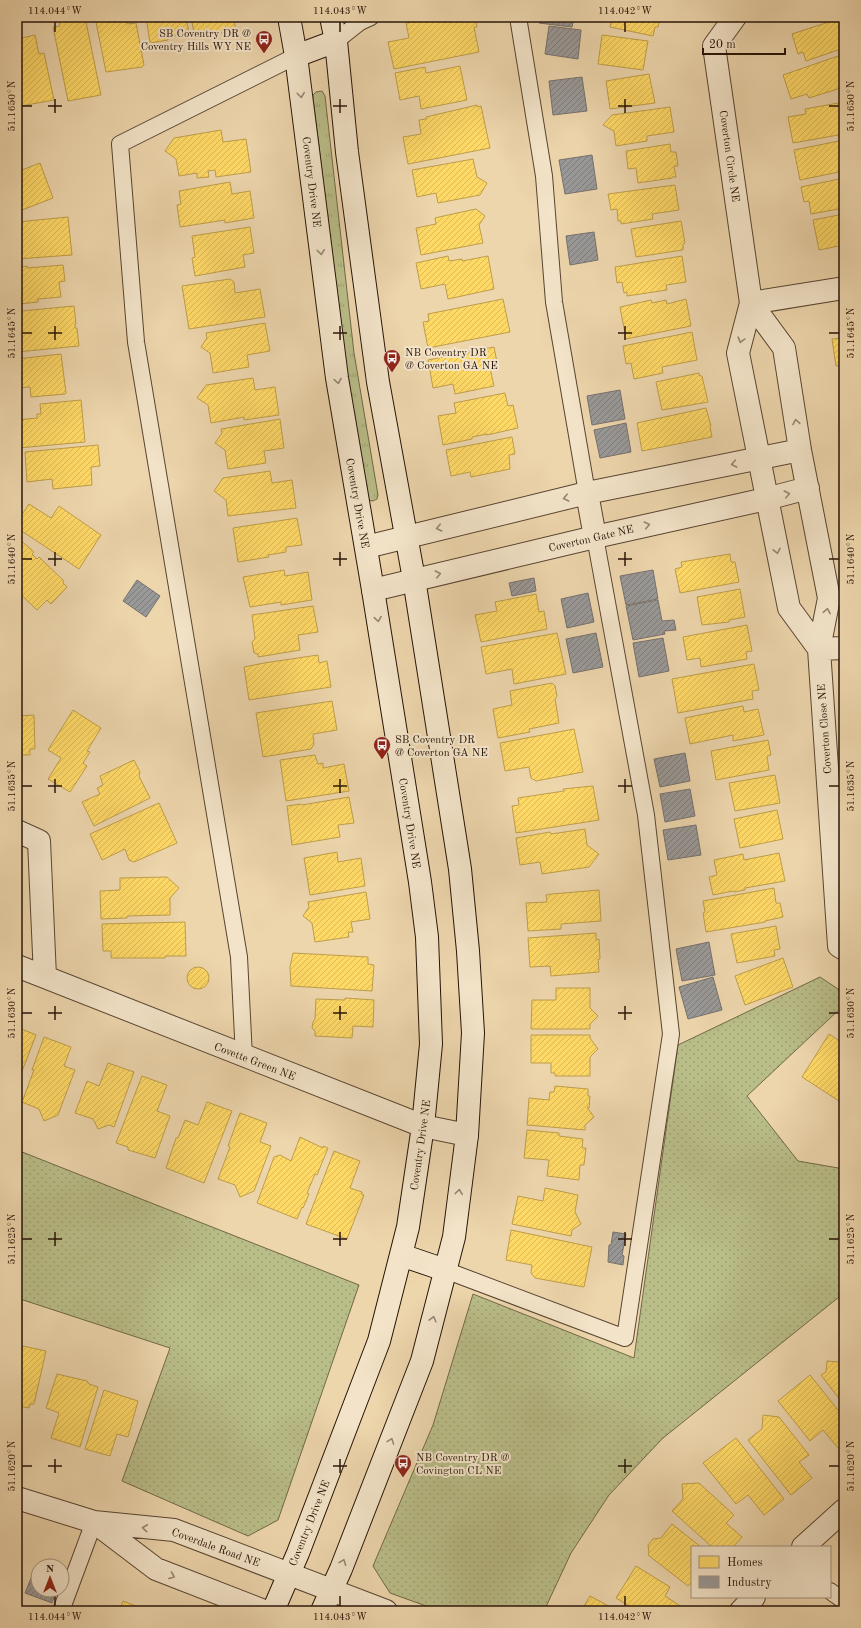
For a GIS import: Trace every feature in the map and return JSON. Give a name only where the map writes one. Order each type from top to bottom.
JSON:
[{"type":"street","name":"Coventry Drive NE","points":[[273,1611],[298,1553],[379,1341],[408,1227],[423,1126],[432,1044],[427,937],[420,882],[337,378],[296,56],[288,17]]},
{"type":"street","points":[[322,1611],[422,1361],[454,1237],[466,1135],[472,1033],[468,951],[460,868],[414,579],[378,382],[347,152],[336,41],[331,17]]},
{"type":"street","name":"Coverton Circle NE","points":[[735,17],[714,46],[751,303],[738,352],[766,499]]},
{"type":"street","points":[[296,56],[336,41]]},
{"type":"street","points":[[751,303],[844,288]]},
{"type":"street","name":"Coverton Circle NE","points":[[751,303],[784,348],[800,450],[808,488]]},
{"type":"street","points":[[366,547],[405,536],[587,493],[800,450]]},
{"type":"street","name":"Coverton Gate NE","points":[[373,590],[414,579],[766,499],[808,488]]},
{"type":"street","name":"Coverton Close NE","points":[[808,488],[829,598],[819,649],[839,946],[844,949]]},
{"type":"street","points":[[587,493],[595,537]]},
{"type":"street","points":[[766,499],[789,608],[819,649],[844,648]]},
{"type":"street","points":[[17,831],[39,841],[46,977]]},
{"type":"street","name":"Covette Green NE","points":[[17,966],[244,1057],[423,1126],[466,1135]]},
{"type":"street","points":[[401,1255],[445,1270]]},
{"type":"street","name":"Coverdale Road NE","points":[[17,1498],[94,1522],[174,1530],[386,1611]]},
{"type":"street","points":[[804,1546],[844,1510]]},
{"type":"street","name":"Coverdale Road NE","points":[[94,1522],[156,1570],[264,1611]]},
{"type":"street","points":[[741,1611],[753,1598]]},
{"type":"lane","points":[[336,41],[360,22],[371,17]]},
{"type":"lane","points":[[518,17],[544,176],[554,302],[587,493]]},
{"type":"lane","points":[[244,1057],[239,957],[136,342],[120,144],[296,56]]},
{"type":"lane","points":[[445,1270],[625,1338],[671,1034],[646,814],[595,537]]},
{"type":"lane","points":[[61,1611],[94,1522]]},
{"type":"lane","points":[[831,1592],[844,1601]]},
{"type":"green space","points":[[322,91],[325,96],[354,353],[378,495],[377,499],[373,501],[368,500],[347,372],[313,98],[313,95],[316,92]]},
{"type":"green space","points":[[820,977],[844,993],[844,1005],[747,1096],[798,1161],[844,1169],[844,1293],[663,1438],[609,1495],[571,1553],[544,1611],[440,1611],[390,1593],[373,1566],[433,1425],[473,1294],[634,1358],[678,1045]]},
{"type":"green space","points":[[17,1150],[359,1285],[278,1520],[248,1536],[122,1481],[170,1348],[17,1298]]},
{"type":"building: Homes","points":[[85,17],[101,95],[68,101],[53,27],[60,26],[58,18]]},
{"type":"building: Homes","points":[[95,17],[125,17],[127,24],[136,23],[144,65],[142,67],[106,72]]},
{"type":"building: Homes","points":[[146,17],[186,17],[189,33],[168,37],[168,40],[150,43]]},
{"type":"building: Homes","points":[[191,17],[233,17],[236,30],[195,38]]},
{"type":"building: Homes","points":[[438,17],[475,17],[477,27],[474,27],[479,52],[394,69],[388,42],[409,38],[406,23]]},
{"type":"building: Homes","points":[[612,17],[660,17],[658,27],[655,27],[653,36],[610,27]]},
{"type":"building: Homes","points":[[844,17],[844,48],[806,61],[803,52],[798,54],[792,34]]},
{"type":"building: Homes","points":[[35,35],[39,54],[44,53],[54,100],[21,106],[17,87],[17,39]]},
{"type":"building: Homes","points":[[602,35],[648,41],[643,70],[598,64]]},
{"type":"building: Homes","points":[[838,56],[844,59],[844,69],[841,72],[844,79],[844,87],[809,98],[807,94],[791,99],[783,75]]},
{"type":"building: Homes","points":[[460,66],[467,100],[421,109],[419,96],[400,100],[395,73],[425,67],[426,73]]},
{"type":"building: Homes","points":[[649,74],[655,103],[610,109],[606,81]]},
{"type":"building: Homes","points":[[844,102],[844,134],[793,143],[788,117],[806,114],[805,109]]},
{"type":"building: Homes","points":[[477,105],[477,107],[481,106],[490,148],[408,164],[403,137],[421,134],[419,120]]},
{"type":"building: Homes","points":[[670,107],[674,132],[647,136],[647,141],[616,146],[614,131],[603,125],[612,115]]},
{"type":"building: Homes","points":[[221,130],[223,142],[246,139],[251,172],[216,177],[215,170],[208,171],[209,177],[197,178],[197,173],[179,176],[176,159],[165,151],[174,138]]},
{"type":"building: Homes","points":[[844,140],[844,171],[800,180],[794,150]]},
{"type":"building: Homes","points":[[670,144],[671,152],[676,152],[678,166],[674,166],[676,177],[638,183],[636,168],[628,169],[626,151]]},
{"type":"building: Homes","points":[[473,159],[477,177],[487,183],[480,195],[438,203],[436,193],[417,197],[412,170]]},
{"type":"building: Homes","points":[[40,163],[53,198],[17,212],[17,172]]},
{"type":"building: Homes","points":[[844,178],[844,208],[811,214],[809,201],[804,202],[801,187]]},
{"type":"building: Homes","points":[[230,182],[232,194],[250,191],[254,218],[225,223],[225,220],[180,227],[177,205],[181,204],[179,191]]},
{"type":"building: Homes","points":[[675,185],[679,210],[652,214],[653,219],[621,224],[621,221],[618,221],[617,209],[611,210],[608,194]]},
{"type":"building: Homes","points":[[476,209],[485,216],[479,225],[483,243],[421,255],[416,228],[436,224],[435,218]]},
{"type":"building: Homes","points":[[844,214],[844,245],[819,250],[813,220]]},
{"type":"building: Homes","points":[[68,217],[72,255],[17,259],[17,222]]},
{"type":"building: Homes","points":[[681,221],[685,243],[683,244],[683,250],[636,257],[631,229]]},
{"type":"building: Homes","points":[[250,227],[254,253],[243,255],[245,267],[195,276],[192,258],[195,257],[192,236]]},
{"type":"building: Homes","points":[[448,256],[449,261],[462,259],[462,261],[488,256],[494,289],[448,299],[445,284],[421,289],[416,263]]},
{"type":"building: Homes","points":[[682,256],[686,282],[666,285],[667,290],[627,296],[627,292],[624,293],[622,282],[617,283],[615,267]]},
{"type":"building: Homes","points":[[63,265],[65,281],[59,282],[61,297],[38,299],[38,302],[19,304],[17,296],[17,268],[27,266],[27,268]]},
{"type":"building: Homes","points":[[230,279],[234,282],[235,293],[260,289],[265,317],[189,329],[182,286]]},
{"type":"building: Homes","points":[[503,299],[510,332],[428,348],[423,322],[429,321],[428,314]]},
{"type":"building: Homes","points":[[686,299],[691,326],[626,339],[620,307],[651,300],[652,303],[666,300],[667,304]]},
{"type":"building: Homes","points":[[74,306],[75,328],[77,328],[79,346],[17,352],[17,326],[22,326],[21,311]]},
{"type":"building: Homes","points":[[265,323],[270,351],[247,355],[249,367],[213,373],[210,353],[201,347],[207,338],[206,333]]},
{"type":"building: Homes","points":[[692,332],[697,360],[662,367],[663,373],[634,379],[631,363],[626,364],[623,346]]},
{"type":"building: Homes","points":[[844,338],[844,365],[836,366],[832,339]]},
{"type":"building: Homes","points":[[494,347],[498,367],[490,368],[494,386],[455,394],[453,384],[433,388],[428,360]]},
{"type":"building: Homes","points":[[61,354],[65,394],[31,397],[30,387],[17,388],[17,359]]},
{"type":"building: Homes","points":[[699,373],[700,376],[702,376],[708,402],[662,410],[656,382]]},
{"type":"building: Homes","points":[[839,374],[844,374],[844,400],[842,400]]},
{"type":"building: Homes","points":[[253,378],[255,390],[275,387],[279,415],[244,420],[244,417],[211,423],[208,405],[197,398],[206,385]]},
{"type":"building: Homes","points":[[505,393],[508,406],[513,405],[518,428],[472,437],[472,439],[443,445],[438,416],[456,413],[454,403]]},
{"type":"building: Homes","points":[[81,400],[85,442],[18,448],[17,420],[37,418],[37,414],[41,414],[40,404]]},
{"type":"building: Homes","points":[[706,408],[711,426],[712,437],[642,451],[637,423]]},
{"type":"building: Homes","points":[[280,419],[284,448],[264,451],[266,463],[228,469],[225,450],[215,443],[222,433],[221,429]]},
{"type":"building: Homes","points":[[512,437],[515,454],[509,455],[510,469],[471,477],[470,472],[451,476],[446,450]]},
{"type":"building: Homes","points":[[98,445],[100,466],[91,467],[92,485],[53,489],[52,479],[27,482],[25,452]]},
{"type":"building: Homes","points":[[270,471],[272,483],[292,480],[296,508],[228,516],[226,500],[214,491],[223,478]]},
{"type":"building: Homes","points":[[29,504],[51,518],[59,506],[101,535],[79,569],[17,528],[17,522]]},
{"type":"building: Homes","points":[[297,518],[302,545],[286,547],[286,552],[268,555],[269,557],[238,562],[233,528]]},
{"type":"building: Homes","points":[[17,537],[34,552],[32,554],[37,559],[39,557],[64,581],[63,583],[67,587],[51,604],[47,600],[37,610],[17,591]]},
{"type":"building: Homes","points":[[730,554],[731,562],[735,562],[739,582],[680,593],[675,569],[682,567],[681,562]]},
{"type":"building: Homes","points":[[284,570],[285,576],[308,572],[312,600],[281,605],[281,602],[250,607],[243,577]]},
{"type":"building: Homes","points":[[740,589],[745,617],[729,620],[729,622],[702,625],[697,597]]},
{"type":"building: Homes","points":[[536,594],[539,612],[544,611],[547,629],[481,642],[475,615],[497,611],[495,602]]},
{"type":"building: Homes","points":[[313,606],[318,632],[298,635],[300,650],[258,657],[258,654],[254,653],[252,642],[255,639],[252,615]]},
{"type":"building: Homes","points":[[747,625],[752,651],[746,652],[747,659],[701,667],[700,658],[687,660],[683,637]]},
{"type":"building: Homes","points":[[557,633],[566,674],[514,684],[512,669],[486,674],[481,647]]},
{"type":"building: Homes","points":[[318,655],[319,663],[327,661],[331,687],[249,700],[244,667]]},
{"type":"building: Homes","points":[[754,664],[759,690],[752,691],[753,699],[678,713],[672,679]]},
{"type":"building: Homes","points":[[552,683],[555,686],[557,696],[555,699],[559,723],[529,729],[530,732],[498,738],[493,709],[512,705],[510,691]]},
{"type":"building: Homes","points":[[332,701],[337,730],[313,734],[314,744],[311,749],[263,757],[256,713]]},
{"type":"building: Homes","points":[[743,706],[744,712],[758,709],[764,735],[733,741],[733,735],[690,744],[685,718]]},
{"type":"building: Homes","points":[[73,710],[101,728],[87,751],[90,752],[83,763],[87,766],[70,792],[48,779],[61,758],[48,750]]},
{"type":"building: Homes","points":[[34,715],[35,749],[30,749],[30,755],[22,755],[22,774],[17,774],[17,716]]},
{"type":"building: Homes","points":[[574,729],[583,772],[536,781],[531,778],[529,767],[505,771],[500,743]]},
{"type":"building: Homes","points":[[768,740],[771,755],[767,756],[769,770],[716,780],[711,751]]},
{"type":"building: Homes","points":[[315,755],[318,764],[323,763],[323,768],[344,764],[349,791],[286,801],[280,760]]},
{"type":"building: Homes","points":[[134,760],[140,772],[139,776],[150,798],[94,826],[82,802],[100,794],[97,788],[103,785],[100,776]]},
{"type":"building: Homes","points":[[775,775],[780,803],[735,811],[729,783]]},
{"type":"building: Homes","points":[[593,786],[599,820],[516,833],[512,806],[519,805],[518,798],[564,791],[563,789]]},
{"type":"building: Homes","points":[[349,797],[354,823],[338,825],[340,837],[292,845],[287,806]]},
{"type":"building: Homes","points":[[159,803],[177,843],[134,862],[129,860],[125,849],[102,860],[90,834]]},
{"type":"building: Homes","points":[[777,810],[783,839],[740,848],[734,819]]},
{"type":"building: Homes","points":[[585,829],[587,845],[599,854],[589,867],[542,874],[540,862],[520,865],[516,838],[550,832],[551,834]]},
{"type":"building: Homes","points":[[337,852],[338,862],[361,858],[365,886],[310,895],[304,858]]},
{"type":"building: Homes","points":[[779,853],[785,881],[713,895],[709,877],[717,875],[714,860],[743,854],[744,860]]},
{"type":"building: Homes","points":[[167,877],[179,888],[170,898],[170,915],[127,916],[127,918],[101,919],[100,891],[120,890],[120,878]]},
{"type":"building: Homes","points":[[774,888],[776,903],[780,903],[783,917],[765,922],[706,932],[703,901]]},
{"type":"building: Homes","points":[[599,890],[601,921],[561,924],[561,929],[528,931],[526,903],[547,902],[546,895]]},
{"type":"building: Homes","points":[[366,892],[370,919],[351,922],[353,932],[348,932],[349,937],[315,942],[312,923],[303,916],[309,907],[308,902]]},
{"type":"building: Homes","points":[[185,922],[186,956],[165,956],[165,958],[111,958],[111,951],[103,951],[102,924]]},
{"type":"building: Homes","points":[[776,926],[780,949],[774,950],[775,956],[737,963],[731,934]]},
{"type":"building: Homes","points":[[596,933],[596,940],[599,939],[599,972],[551,976],[550,966],[530,967],[528,938]]},
{"type":"building: Homes","points":[[293,953],[368,957],[368,964],[374,965],[372,991],[291,986],[290,967]]},
{"type":"building: Homes","points":[[783,958],[793,987],[745,1005],[735,976]]},
{"type":"building: Homes","points":[[194,967],[202,967],[209,974],[209,982],[202,989],[194,989],[187,982],[187,974]]},
{"type":"building: Homes","points":[[556,988],[590,988],[590,1008],[598,1016],[590,1024],[590,1029],[531,1029],[532,1000],[556,1000]]},
{"type":"building: Homes","points":[[345,998],[374,1000],[373,1027],[353,1026],[352,1038],[315,1036],[315,1031],[312,1028],[315,1019],[316,999],[345,1000]]},
{"type":"building: Homes","points":[[17,1027],[36,1035],[19,1079],[17,1078]]},
{"type":"building: Homes","points":[[829,1034],[843,1043],[844,1041],[844,1093],[839,1101],[802,1077]]},
{"type":"building: Homes","points":[[531,1035],[590,1035],[590,1038],[598,1049],[590,1057],[590,1076],[555,1076],[555,1073],[551,1073],[551,1063],[531,1063]]},
{"type":"building: Homes","points":[[44,1037],[71,1047],[64,1066],[75,1070],[58,1115],[44,1121],[39,1109],[22,1102]]},
{"type":"building: Homes","points":[[108,1063],[134,1072],[114,1127],[109,1125],[98,1129],[93,1119],[75,1113],[87,1081],[99,1086]]},
{"type":"building: Homes","points":[[142,1076],[167,1085],[157,1111],[170,1116],[155,1158],[128,1150],[128,1147],[116,1143]]},
{"type":"building: Homes","points":[[555,1086],[588,1089],[588,1096],[590,1096],[589,1108],[587,1107],[594,1117],[585,1125],[585,1130],[527,1125],[529,1098],[549,1100],[550,1092],[554,1092]]},
{"type":"building: Homes","points":[[207,1102],[232,1111],[204,1183],[166,1168],[176,1138],[178,1138],[185,1120],[198,1125]]},
{"type":"building: Homes","points":[[240,1113],[267,1123],[260,1142],[271,1146],[254,1191],[240,1197],[235,1185],[218,1179],[230,1147],[228,1146]]},
{"type":"building: Homes","points":[[527,1130],[559,1133],[559,1136],[583,1139],[582,1148],[586,1148],[584,1165],[580,1165],[579,1180],[547,1176],[549,1160],[524,1158]]},
{"type":"building: Homes","points":[[300,1137],[323,1148],[323,1146],[328,1148],[317,1175],[315,1174],[307,1193],[309,1194],[297,1219],[257,1203],[274,1157],[280,1155],[291,1161]]},
{"type":"building: Homes","points":[[334,1151],[360,1161],[350,1188],[362,1192],[362,1195],[364,1195],[347,1239],[306,1224]]},
{"type":"building: Homes","points":[[545,1188],[578,1195],[575,1212],[581,1224],[572,1230],[571,1236],[512,1224],[518,1196],[543,1201]]},
{"type":"building: Homes","points":[[511,1230],[592,1247],[584,1287],[535,1278],[531,1273],[532,1265],[506,1260]]},
{"type":"building: Homes","points":[[23,1346],[46,1351],[34,1404],[30,1404],[29,1408],[19,1406],[17,1414],[17,1362],[19,1363]]},
{"type":"building: Homes","points":[[844,1358],[844,1405],[821,1375],[826,1372],[827,1361],[839,1362]]},
{"type":"building: Homes","points":[[57,1374],[87,1381],[89,1384],[98,1387],[80,1447],[51,1438],[59,1413],[46,1408]]},
{"type":"building: Homes","points":[[810,1375],[838,1410],[840,1409],[844,1414],[844,1445],[839,1449],[823,1430],[810,1441],[778,1401]]},
{"type":"building: Homes","points":[[104,1390],[138,1401],[128,1437],[117,1434],[110,1456],[85,1449]]},
{"type":"building: Homes","points":[[763,1415],[779,1417],[809,1455],[799,1462],[812,1478],[791,1495],[748,1440],[762,1429]]},
{"type":"building: Homes","points":[[736,1438],[784,1499],[764,1515],[748,1495],[736,1504],[703,1463]]},
{"type":"building: Homes","points":[[699,1483],[734,1515],[726,1523],[742,1537],[734,1546],[711,1546],[672,1511],[683,1499],[682,1484]]},
{"type":"building: Homes","points":[[672,1524],[700,1546],[691,1546],[691,1582],[688,1586],[648,1555],[648,1545],[653,1539],[661,1538]]},
{"type":"building: Homes","points":[[636,1566],[670,1587],[665,1596],[685,1609],[684,1611],[638,1611],[616,1598]]},
{"type":"building: Homes","points":[[590,1596],[618,1611],[581,1611]]},
{"type":"building: Homes","points":[[123,1601],[149,1611],[119,1611]]},
{"type":"building: Industry","points":[[540,17],[574,17],[572,27],[539,23]]},
{"type":"building: Industry","points":[[549,26],[581,30],[578,59],[545,54]]},
{"type":"building: Industry","points":[[582,77],[587,111],[553,115],[549,81]]},
{"type":"building: Industry","points":[[592,155],[597,189],[565,194],[559,160]]},
{"type":"building: Industry","points":[[594,232],[598,260],[570,265],[566,236]]},
{"type":"building: Industry","points":[[620,390],[625,419],[592,425],[587,396]]},
{"type":"building: Industry","points":[[626,423],[631,452],[600,458],[594,430]]},
{"type":"building: Industry","points":[[653,570],[658,599],[626,605],[620,576]]},
{"type":"building: Industry","points":[[534,578],[536,591],[512,596],[509,583]]},
{"type":"building: Industry","points":[[137,580],[160,596],[146,617],[123,601]]},
{"type":"building: Industry","points":[[588,593],[594,622],[567,628],[561,599]]},
{"type":"building: Industry","points":[[658,600],[662,621],[674,620],[676,630],[664,631],[665,634],[633,640],[626,606]]},
{"type":"building: Industry","points":[[596,633],[603,667],[573,673],[566,639]]},
{"type":"building: Industry","points":[[663,638],[669,671],[639,677],[633,643]]},
{"type":"building: Industry","points":[[685,753],[690,781],[660,787],[654,759]]},
{"type":"building: Industry","points":[[690,789],[695,816],[665,822],[660,794]]},
{"type":"building: Industry","points":[[696,825],[701,855],[668,860],[663,830]]},
{"type":"building: Industry","points":[[709,942],[715,975],[682,981],[676,949]]},
{"type":"building: Industry","points":[[713,977],[722,1010],[688,1019],[679,987]]},
{"type":"building: Industry","points":[[613,1232],[626,1234],[622,1255],[624,1256],[623,1265],[608,1262],[609,1245],[611,1245]]},
{"type":"building: Industry","points":[[30,1581],[30,1595],[25,1593]]},
{"type":"building: Industry","points":[[38,1598],[54,1598],[52,1603]]},
{"type":"place","name":"SB Coventry DR @ Coventry Hills WY NE","points":[[264,54]]},
{"type":"place","name":"NB Coventry DR @ Coverton GA NE","points":[[392,373]]},
{"type":"place","name":"SB Coventry DR @ Coverton GA NE","points":[[382,760]]},
{"type":"place","name":"NB Coventry DR @ Covington CL NE","points":[[403,1478]]}]
